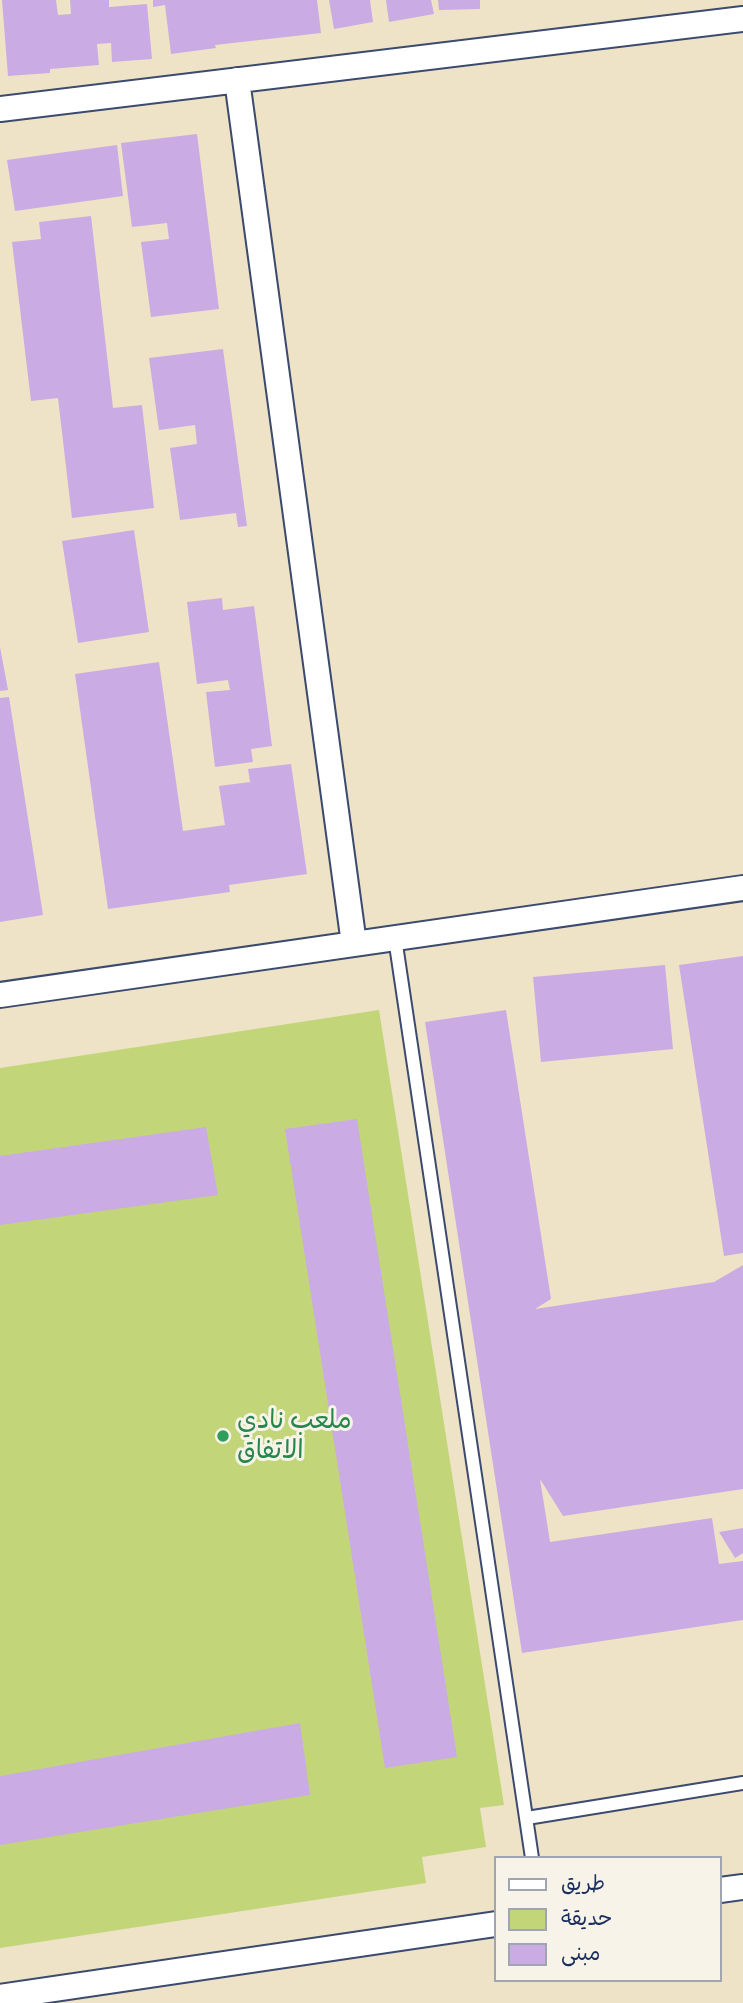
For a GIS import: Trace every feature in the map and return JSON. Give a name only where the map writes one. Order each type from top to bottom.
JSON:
[{"type":"street","points":[[0,108],[743,19]]},
{"type":"street","points":[[237,80],[354,944]]},
{"type":"street","points":[[0,995],[743,888]]},
{"type":"street","points":[[722,1890],[743,1887]]},
{"type":"street","points":[[0,1997],[494,1924]]},
{"type":"lane","points":[[395,938],[532,1856]]},
{"type":"lane","points":[[527,1818],[743,1783]]},
{"type":"green space","name":"ملعب نادي الاتفاق","points":[[379,1010],[504,1805],[480,1808],[486,1847],[422,1857],[426,1883],[0,1948],[0,1068]]},
{"type":"building","points":[[2,0],[56,0],[58,15],[71,14],[70,0],[109,0],[109,7],[147,4],[152,59],[112,62],[111,43],[97,44],[99,65],[8,76]]},
{"type":"building","points":[[153,0],[317,0],[321,33],[215,45],[216,48],[171,54],[165,5],[153,7]]},
{"type":"building","points":[[329,0],[370,0],[373,22],[334,29]]},
{"type":"building","points":[[386,0],[431,0],[434,14],[389,22]]},
{"type":"building","points":[[438,0],[480,0],[480,9],[439,10]]},
{"type":"building","points":[[197,134],[219,309],[151,317],[141,242],[169,239],[167,223],[132,227],[121,143]]},
{"type":"building","points":[[117,145],[123,196],[15,211],[7,160]]},
{"type":"building","points":[[91,216],[113,408],[142,405],[154,508],[72,518],[58,398],[31,401],[12,242],[41,239],[39,222]]},
{"type":"building","points":[[223,349],[247,526],[238,527],[236,513],[180,520],[170,448],[197,444],[195,425],[159,430],[149,358]]},
{"type":"building","points":[[134,530],[149,632],[78,643],[62,541]]},
{"type":"building","points":[[222,598],[223,610],[254,606],[272,746],[251,749],[253,762],[215,767],[206,692],[230,690],[228,680],[197,684],[187,602]]},
{"type":"building","points":[[0,647],[8,690],[0,691]]},
{"type":"building","points":[[159,662],[183,831],[225,825],[219,786],[250,782],[248,769],[291,764],[307,874],[229,885],[230,892],[108,909],[75,674]]},
{"type":"building","points":[[9,697],[43,915],[0,922],[0,698]]},
{"type":"building","points":[[743,956],[743,1253],[724,1256],[679,965]]},
{"type":"building","points":[[665,965],[673,1049],[541,1062],[533,977]]},
{"type":"building","points":[[506,1010],[551,1299],[535,1309],[714,1282],[743,1265],[743,1489],[563,1516],[540,1479],[550,1542],[712,1518],[719,1564],[743,1561],[743,1620],[522,1653],[425,1022]]},
{"type":"building","points":[[357,1119],[457,1757],[385,1768],[285,1129]]},
{"type":"building","points":[[206,1127],[218,1195],[0,1225],[0,1156]]},
{"type":"building","points":[[743,1528],[743,1553],[735,1558],[719,1532]]},
{"type":"building","points":[[300,1723],[310,1795],[0,1845],[0,1776]]},
{"type":"place","name":"ملعب نادي الاتفاق","points":[[223,1436]]}]
